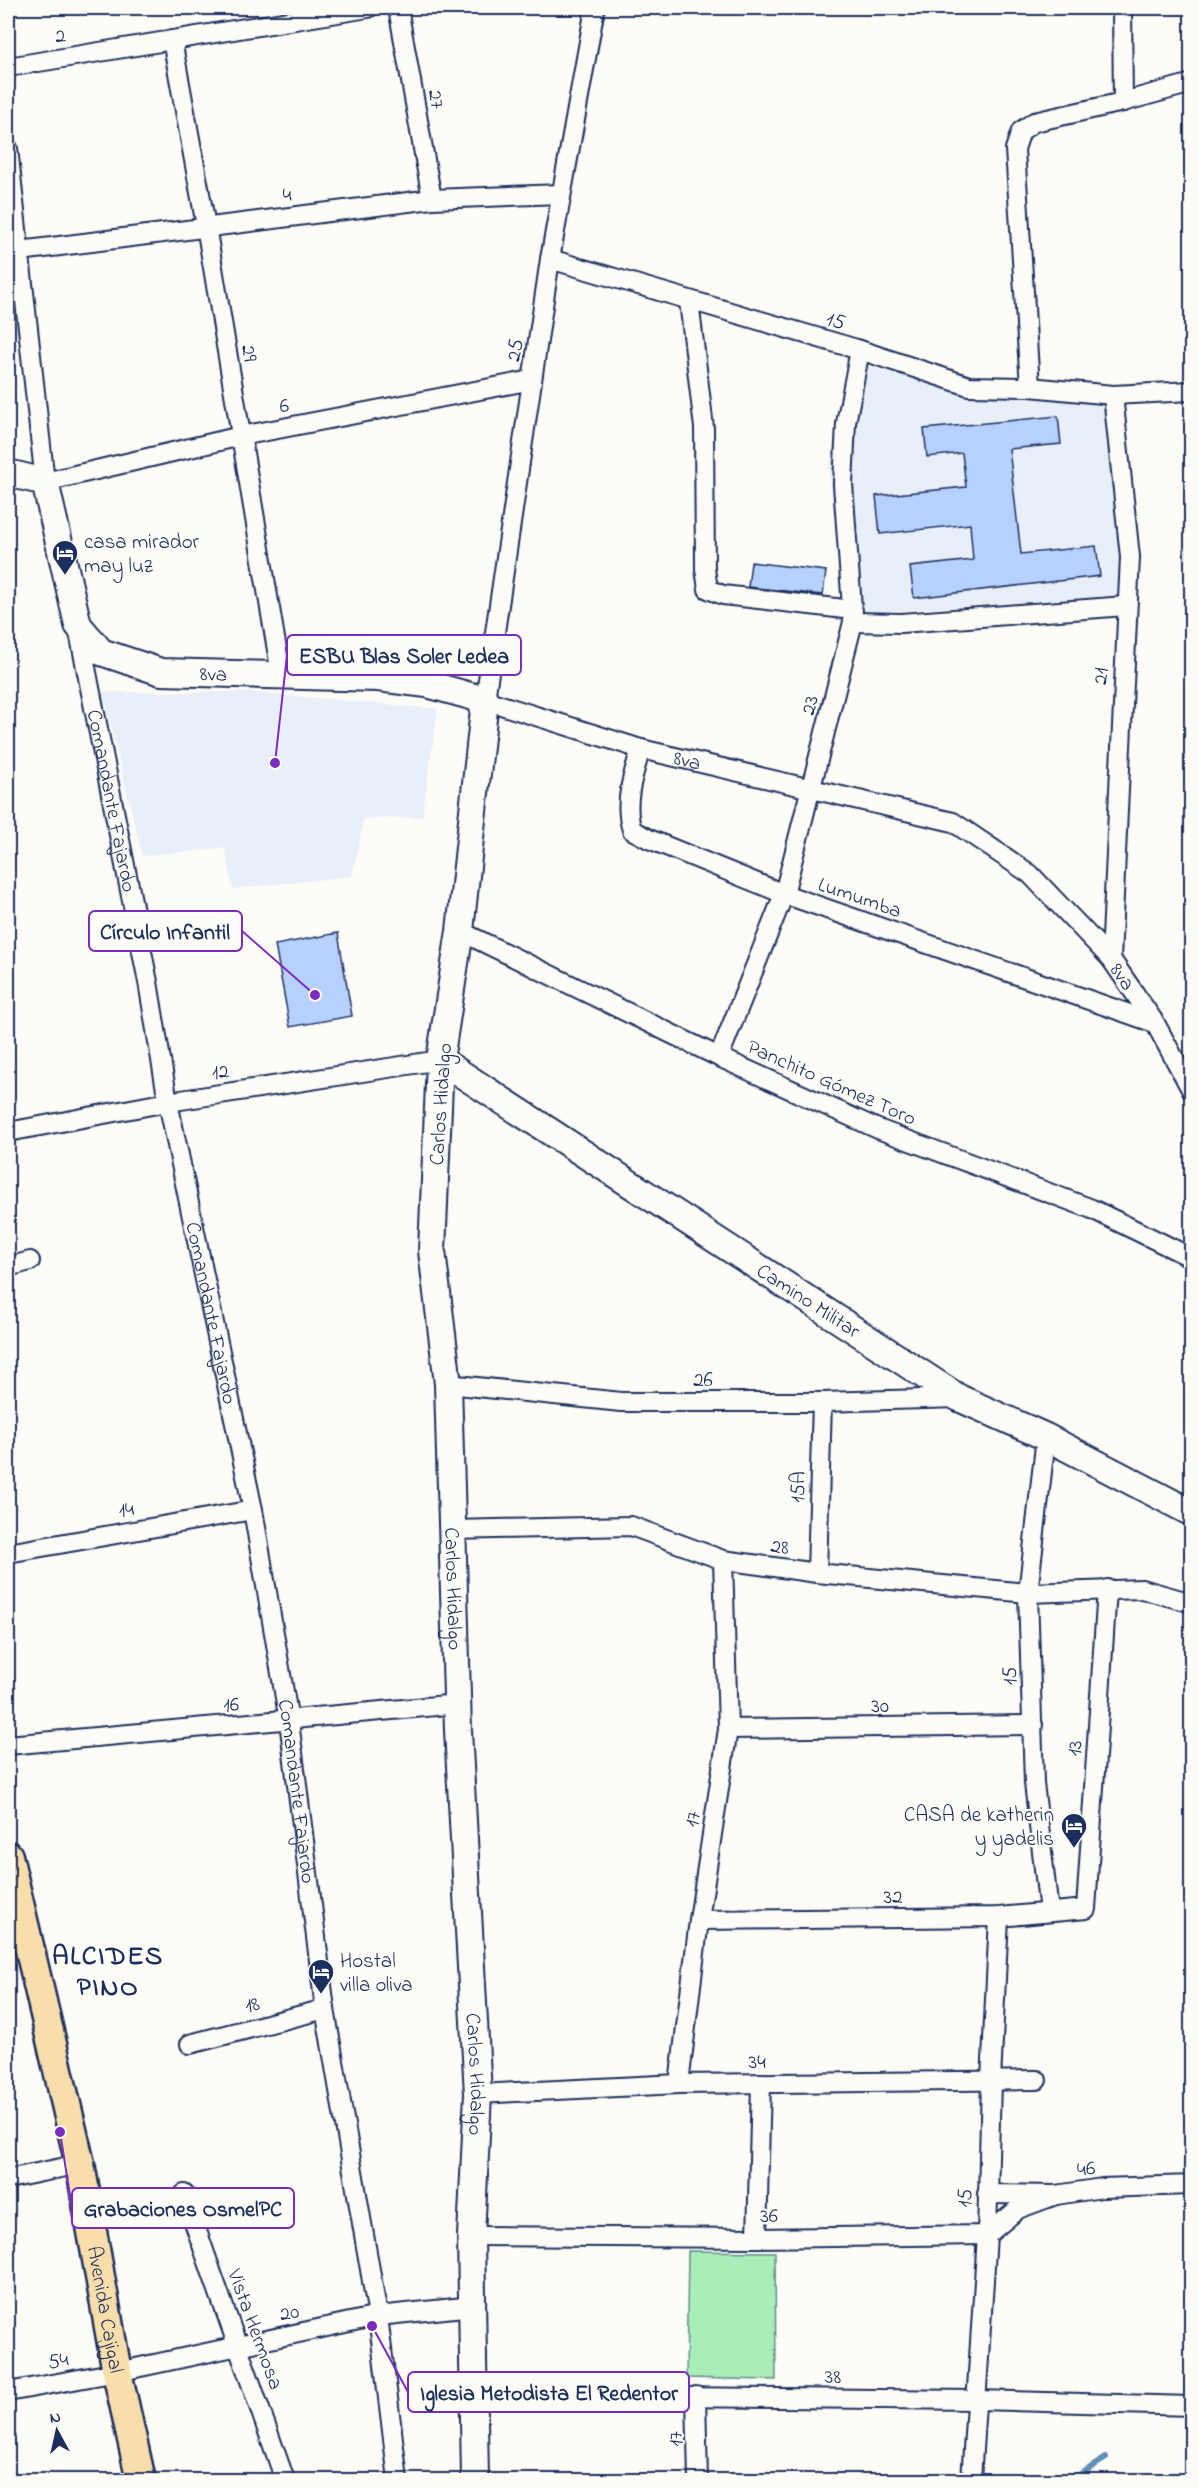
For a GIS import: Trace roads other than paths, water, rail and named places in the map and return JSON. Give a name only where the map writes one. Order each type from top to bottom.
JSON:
[{"type":"main road","points":[[8,473],[45,482]]},
{"type":"main road","name":"Comandante Fajardo","points":[[45,482],[78,625]]},
{"type":"main road","name":"8va","points":[[78,625],[101,652],[161,672],[378,678],[427,684],[485,700]]},
{"type":"main road","name":"Carlos Hidalgo","points":[[475,2481],[471,2236],[478,2094],[458,1704],[448,1384],[432,1251],[440,1060],[460,931],[485,700]]},
{"type":"main road","name":"Camino Militar","points":[[440,1060],[959,1398],[1046,1437],[1191,1513]]},
{"type":"main road","name":"Avenida Cajigal","points":[[8,1856],[16,1934],[80,2164],[117,2372],[141,2481]]},
{"type":"street","name":"2","points":[[8,67],[368,8]]},
{"type":"street","name":"27","points":[[398,8],[432,199]]},
{"type":"street","name":"25","points":[[485,700],[550,259],[595,8]]},
{"type":"street","points":[[1122,8],[1123,102]]},
{"type":"street","name":"29","points":[[172,40],[206,226],[281,674]]},
{"type":"street","points":[[1030,387],[1015,149],[1021,131],[1034,122],[1123,102],[1191,83]]},
{"type":"street","name":"Comandante Fajardo","points":[[8,148],[45,482]]},
{"type":"street","name":"4","points":[[20,251],[432,199],[561,194]]},
{"type":"street","name":"15","points":[[550,259],[860,350],[969,386],[1030,387],[1113,395],[1191,391]]},
{"type":"street","points":[[689,301],[704,428],[705,568],[708,589],[723,595],[901,623],[1126,606]]},
{"type":"street","name":"23","points":[[719,1057],[784,894],[853,616],[843,484],[846,423],[860,350]]},
{"type":"street","name":"6","points":[[45,482],[241,436],[532,380]]},
{"type":"street","name":"21","points":[[1111,959],[1130,556],[1113,395]]},
{"type":"street","name":"Comandante Fajardo","points":[[78,625],[148,982],[168,1102],[253,1510],[289,1721],[325,2009],[378,2316],[398,2481]]},
{"type":"street","name":"8va","points":[[485,700],[641,749],[953,822],[1030,874],[1111,959],[1155,1023],[1191,1091]]},
{"type":"street","name":"Lumumba","points":[[641,749],[632,779],[628,819],[632,830],[648,839],[784,894],[1155,1023]]},
{"type":"street","name":"Panchito Gómez Toro","points":[[460,931],[719,1057],[878,1129],[1110,1217],[1191,1258]]},
{"type":"street","name":"12","points":[[8,1132],[168,1102],[440,1060]]},
{"type":"street","points":[[8,1267],[30,1261]]},
{"type":"street","name":"26","points":[[448,1384],[621,1402],[822,1402],[959,1398]]},
{"type":"street","name":"15A","points":[[817,1574],[822,1402]]},
{"type":"street","name":"15","points":[[1046,1437],[1028,1593],[1034,1783],[1049,1912]]},
{"type":"street","name":"14","points":[[8,1553],[253,1510]]},
{"type":"street","name":"28","points":[[452,1530],[630,1526],[723,1560],[817,1574],[1028,1593],[1142,1589],[1191,1603]]},
{"type":"street","name":"17","points":[[679,2084],[699,1920],[728,1730],[723,1560]]},
{"type":"street","name":"13","points":[[1086,1910],[1107,1589]]},
{"type":"street","name":"16","points":[[8,1745],[458,1704]]},
{"type":"street","name":"30","points":[[728,1730],[1033,1725]]},
{"type":"street","name":"32","points":[[699,1920],[999,1917],[1086,1910]]},
{"type":"street","name":"15","points":[[971,2481],[987,2235],[991,2081],[999,1917]]},
{"type":"street","name":"18","points":[[190,2044],[325,2009]]},
{"type":"street","name":"34","points":[[478,2094],[679,2084],[1037,2080]]},
{"type":"street","points":[[757,2238],[761,2083]]},
{"type":"street","points":[[8,2179],[80,2164]]},
{"type":"street","name":"46","points":[[987,2194],[1056,2195],[1102,2188],[1191,2185]]},
{"type":"street","name":"Vista Hermosa","points":[[184,2194],[285,2481]]},
{"type":"street","points":[[987,2235],[1018,2209],[1056,2195]]},
{"type":"street","name":"36","points":[[471,2236],[757,2238],[987,2235]]},
{"type":"street","name":"20","points":[[117,2372],[378,2316],[473,2306]]},
{"type":"street","name":"54","points":[[8,2392],[117,2372]]},
{"type":"street","name":"38","points":[[475,2395],[976,2400],[1191,2406]]},
{"type":"street","name":"17","points":[[696,2396],[698,2481]]},
{"type":"waterway","points":[[1071,2480],[1106,2458]]},
{"type":"place","name":"casa mirador may luz","points":[[65,576]]},
{"type":"place","name":"ESBU Blas Soler Ledea","points":[[275,763]]},
{"type":"place","name":"Círculo Infantil","points":[[315,995]]},
{"type":"place","name":"CASA de katherin y yadelis","points":[[1074,1849]]},
{"type":"place","name":"Hostal villa oliva","points":[[321,1995]]},
{"type":"place","name":"Grabaciones OsmelPC","points":[[60,2132]]},
{"type":"place","name":"Iglesia Metodista El Redentor","points":[[372,2326]]},
{"type":"district","name":"ALCIDES PINO","points":[[108,1970]]}]
